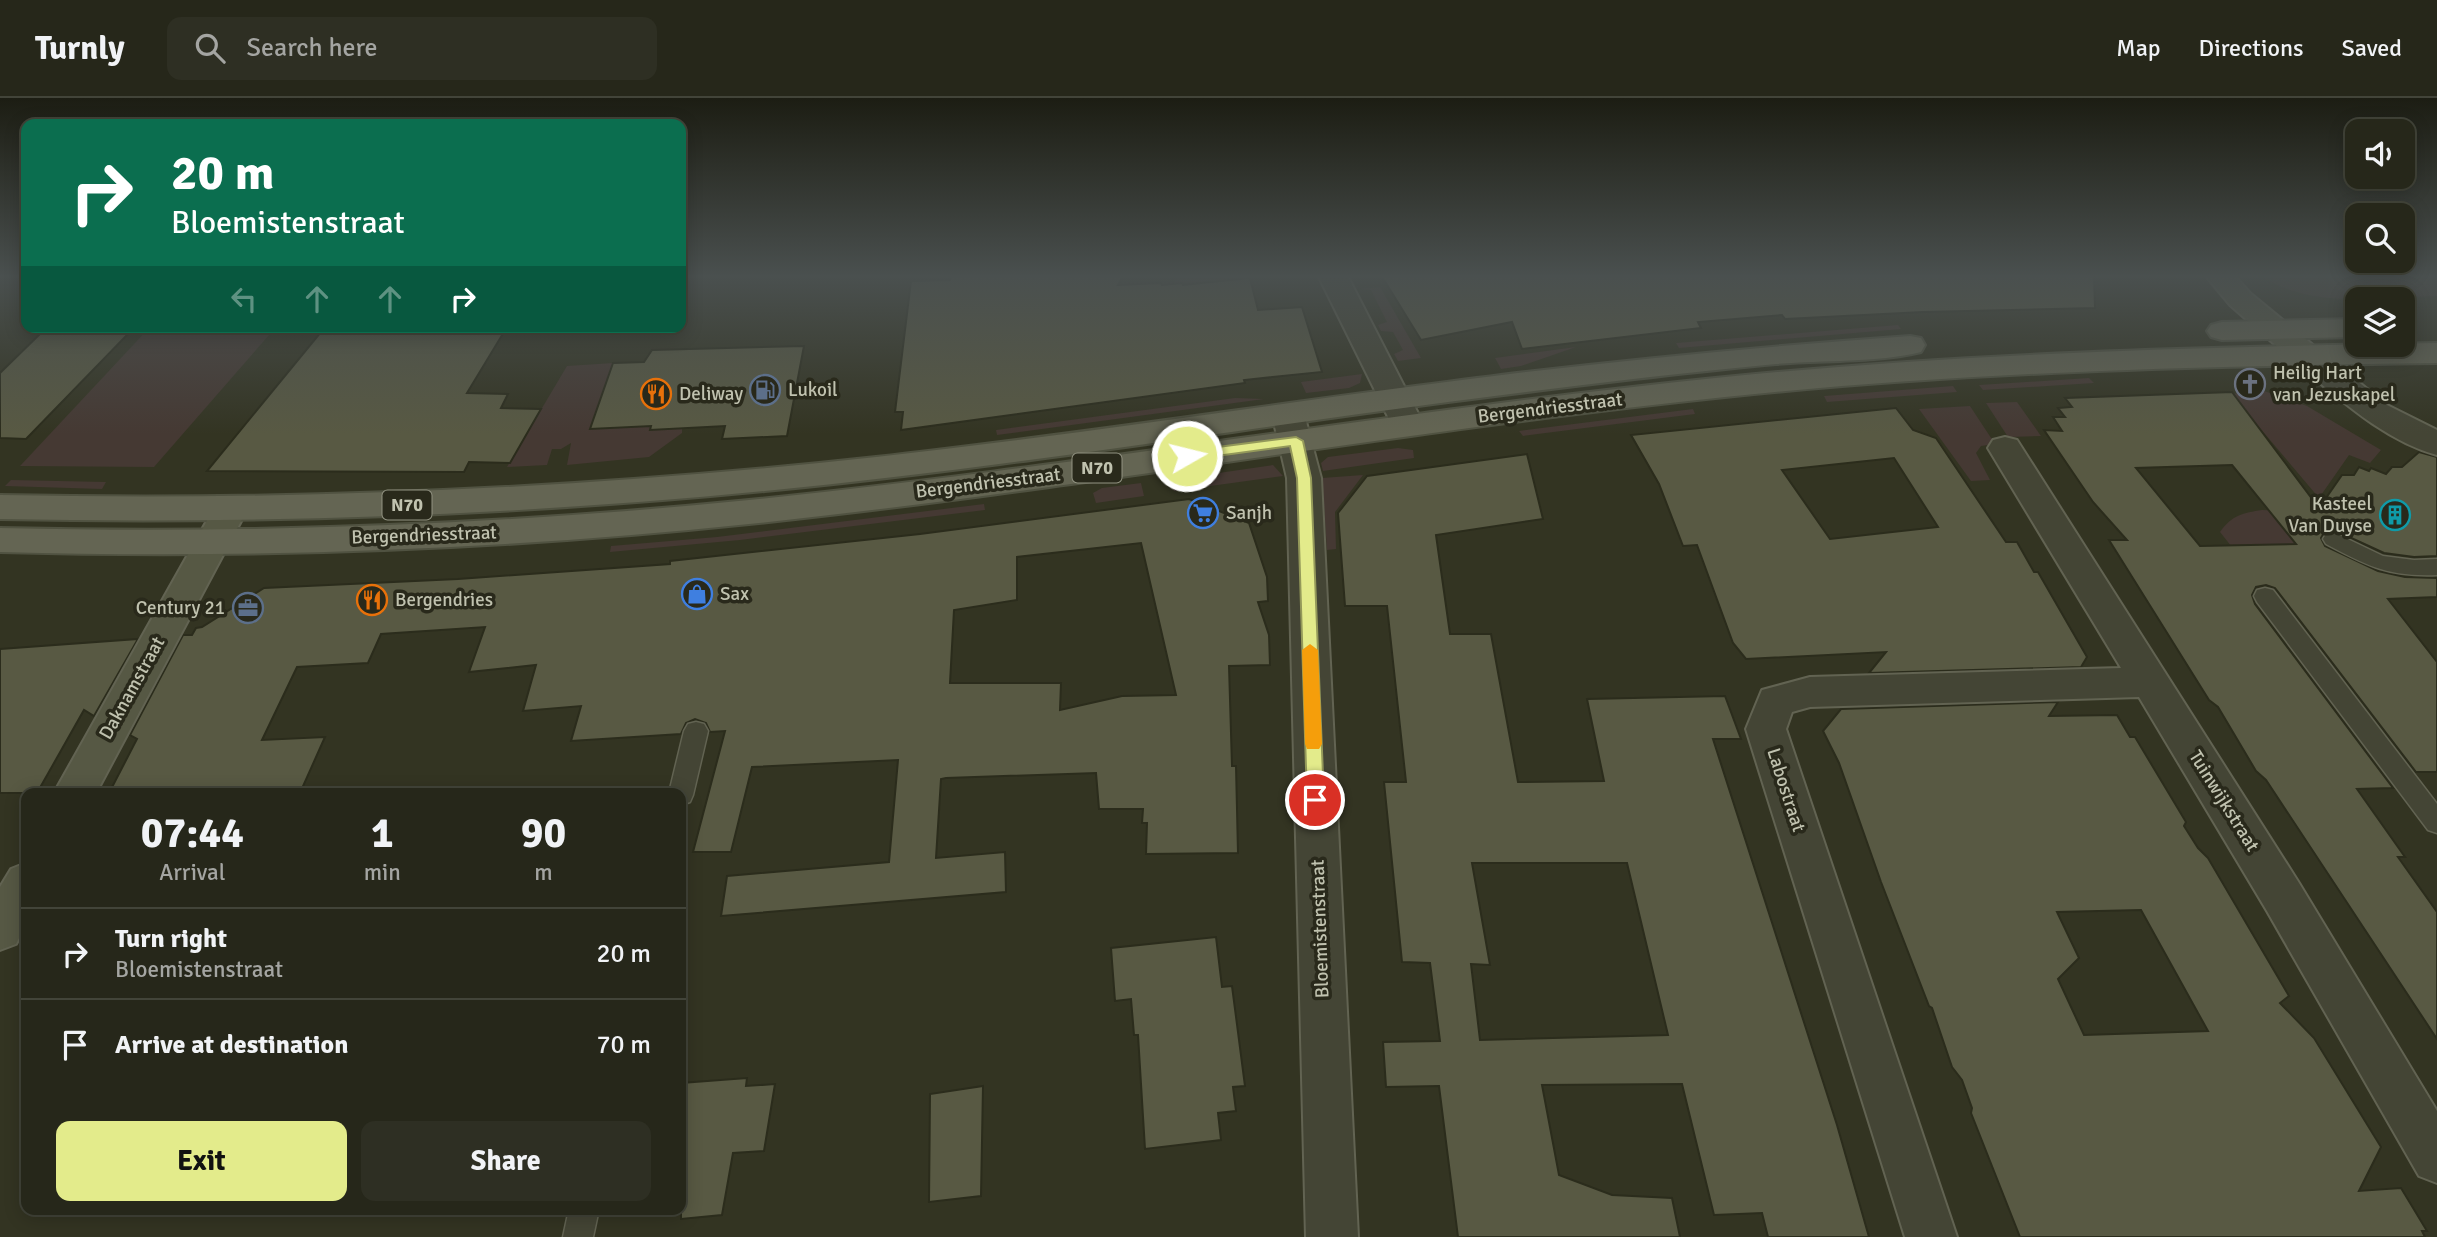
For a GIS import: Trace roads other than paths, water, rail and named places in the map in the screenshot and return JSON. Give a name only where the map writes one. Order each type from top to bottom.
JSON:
[{"type":"main road","name":"N70","points":[[2276,330],[2345,328]]},
{"type":"main road","name":"Bergendriesstraat","points":[[0,507],[221,526],[477,534],[647,521],[977,485],[1292,427],[1402,412],[1665,366],[1854,348],[2016,338],[2276,330]]},
{"type":"main road","name":"N70","points":[[2308,357],[2437,353]]},
{"type":"main road","name":"Bergendriesstraat","points":[[1402,412],[1873,374],[2080,361],[2308,357]]},
{"type":"main road","name":"Bergendriesstraat","points":[[0,540],[221,526]]},
{"type":"street","points":[[1359,328],[1402,412]]},
{"type":"street","points":[[2276,330],[2376,412],[2437,444]]},
{"type":"street","name":"Bloemistenstraat","points":[[1292,427],[1304,478],[1332,1237]]},
{"type":"street","name":"Tuinwijkstraat","points":[[2005,448],[2283,897],[2437,1158]]},
{"type":"street","name":"Daknamstraat","points":[[78,788],[221,526]]},
{"type":"street","name":"Labostraat","points":[[1931,1237],[1766,729],[1776,701],[1810,692],[2151,682]]},
{"type":"street","points":[[0,930],[21,891]]},
{"type":"lane","points":[[2333,539],[2379,563],[2414,568],[2437,567]]},
{"type":"lane","points":[[2265,596],[2437,823]]},
{"type":"lane","points":[[683,788],[696,731]]},
{"type":"lane","points":[[578,1237],[583,1215]]},
{"type":"place","name":"Heilig Hart van Jezuskapel","points":[[2250,384]]},
{"type":"place","name":"Lukoil","points":[[765,390]]},
{"type":"place","name":"Deliway","points":[[656,394]]},
{"type":"place","name":"Sanjh","points":[[1203,513]]},
{"type":"place","name":"Kasteel Van Duyse","points":[[2395,515]]},
{"type":"place","name":"Sax","points":[[697,594]]},
{"type":"place","name":"Bergendries","points":[[372,600]]},
{"type":"place","name":"Century 21","points":[[248,608]]}]
